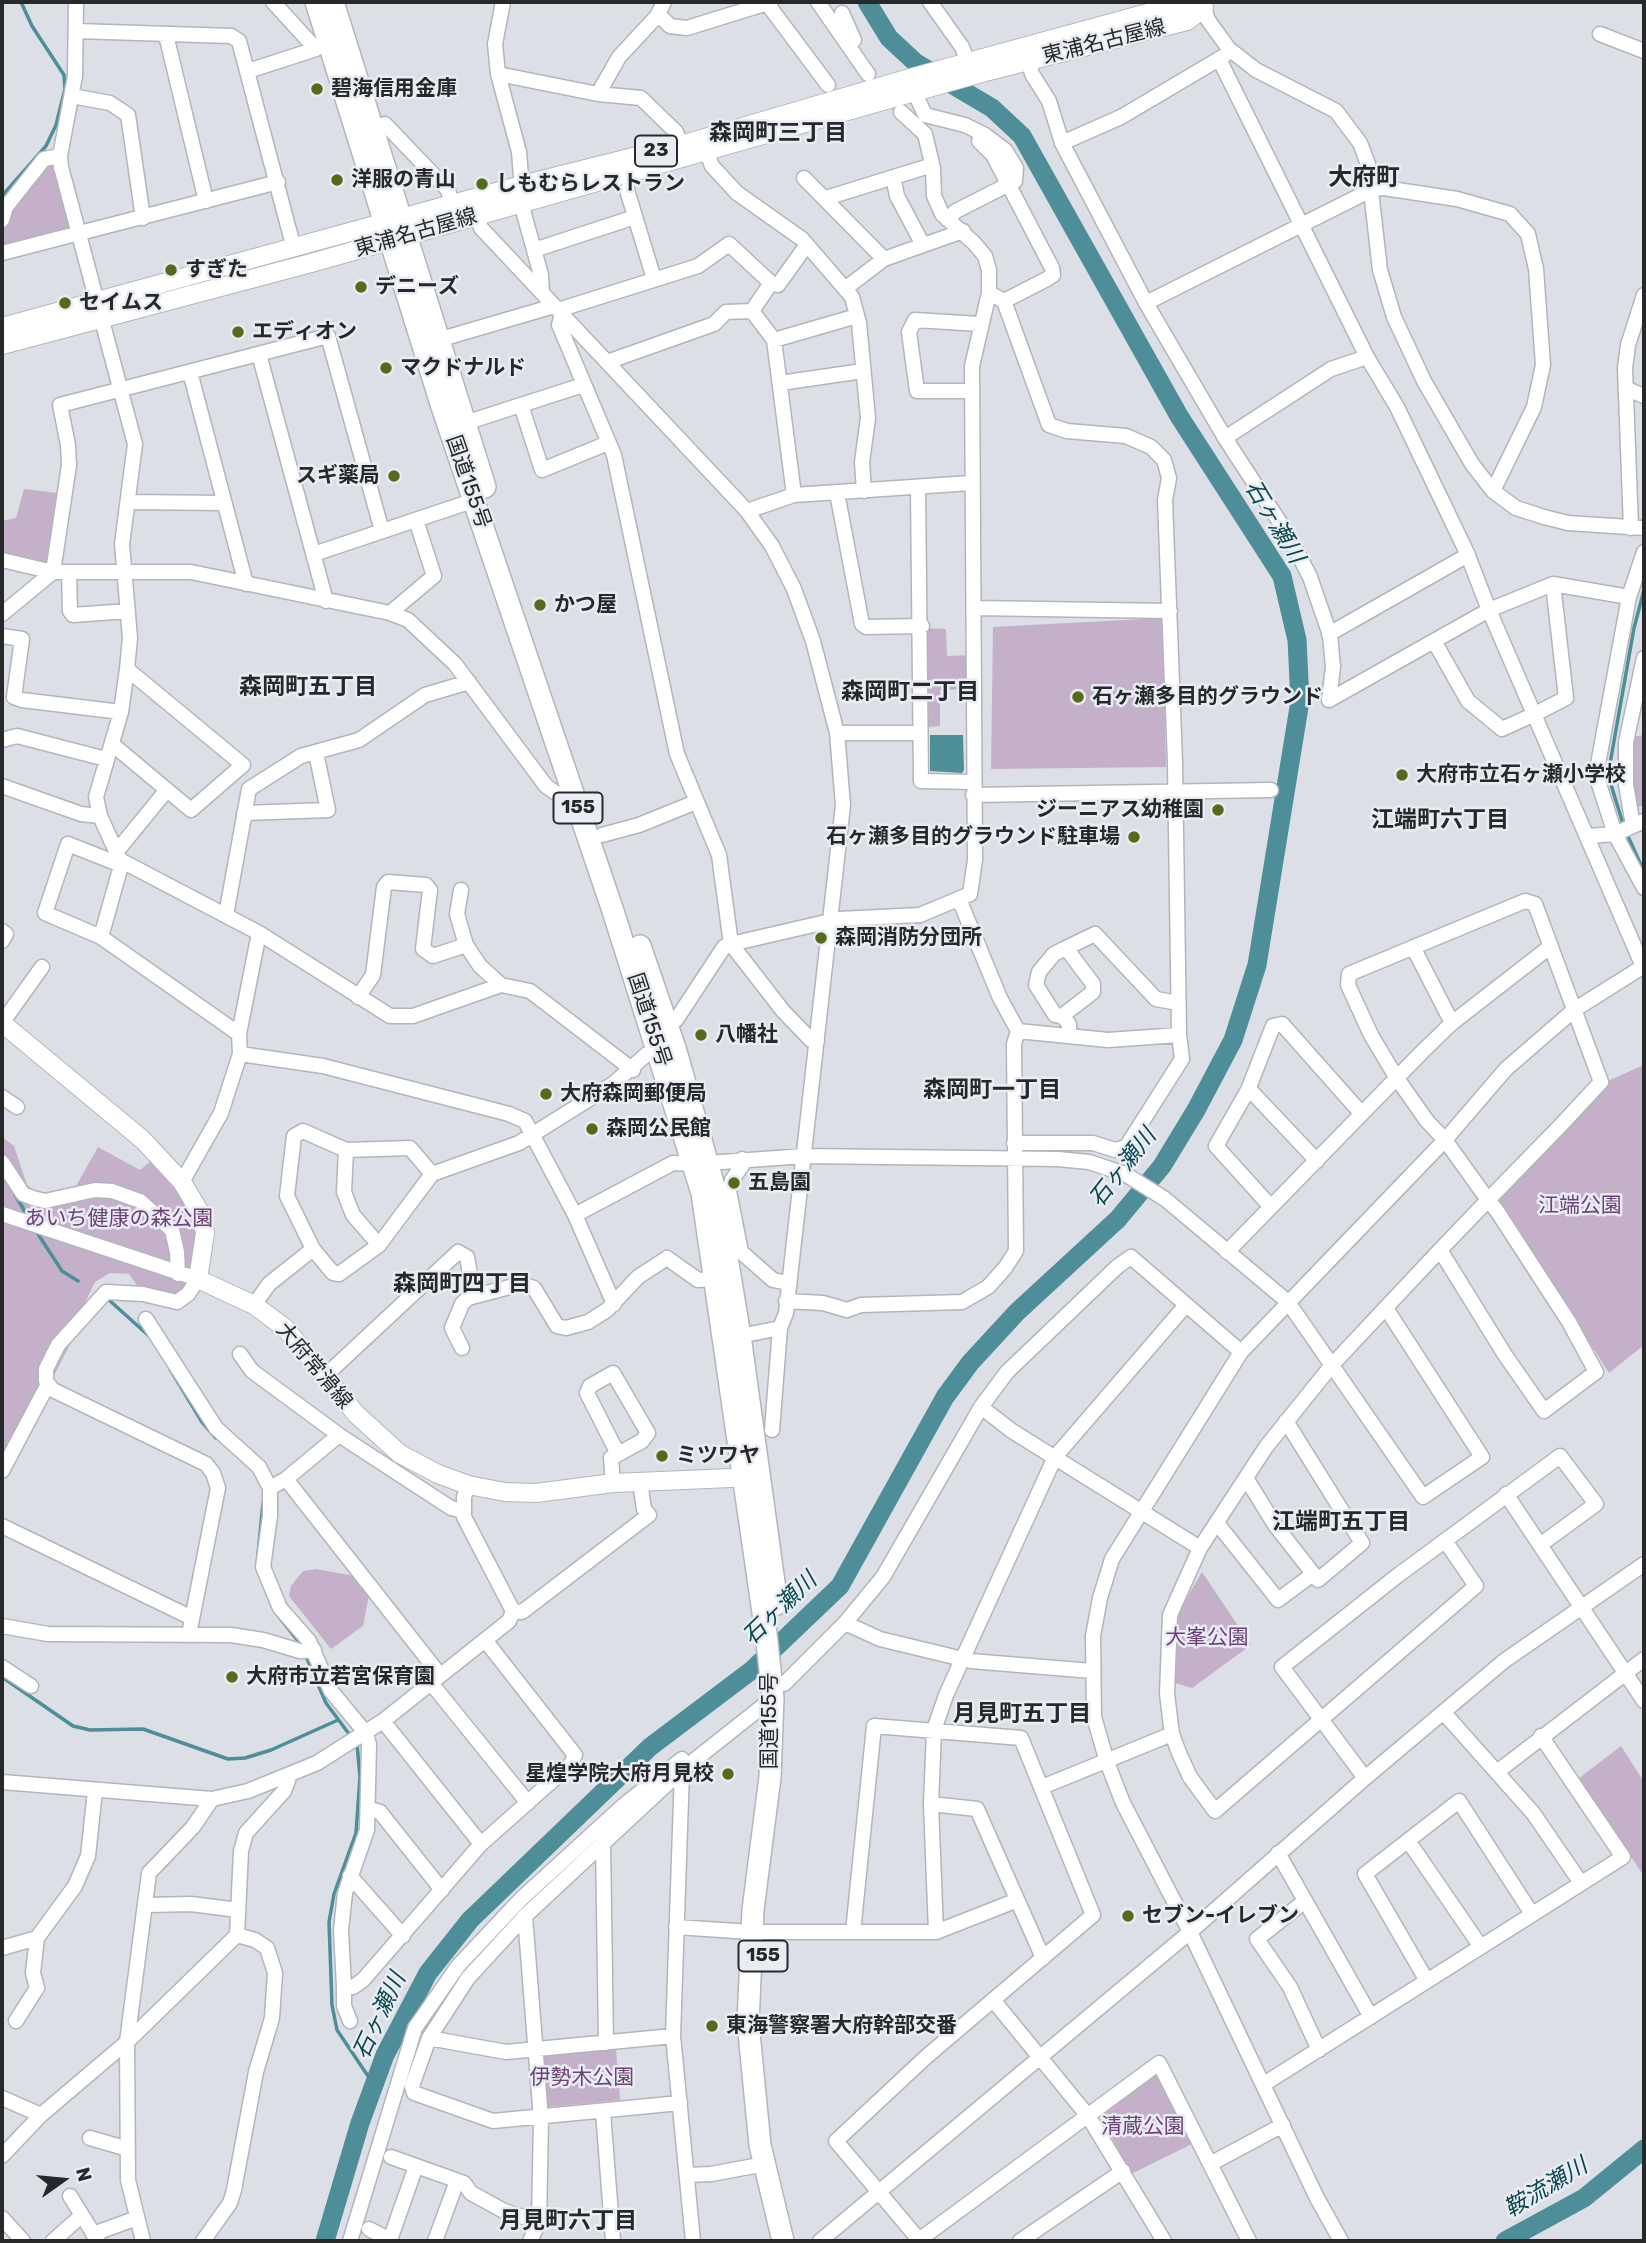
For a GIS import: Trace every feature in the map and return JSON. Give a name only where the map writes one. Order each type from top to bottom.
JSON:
[{"type":"highway","name":"国道155号","points":[[316,2],[438,340],[676,1051],[740,1336],[752,1477]]},
{"type":"highway","name":"国道155号","points":[[333,2],[475,500],[701,1163],[702,1193],[715,1279],[752,1477],[772,1624],[776,1683],[748,2023],[754,2099],[765,2164],[783,2241]]},
{"type":"highway","name":"国道155号","points":[[757,1932],[762,2048],[769,2124],[797,2241]]},
{"type":"main road","name":"東浦名古屋線","points":[[2,345],[97,310],[294,249],[477,215],[522,194],[681,145],[874,80],[917,87],[965,63],[1184,3],[1203,5]]},
{"type":"main road","name":"東浦名古屋線","points":[[2,327],[97,310],[396,229],[452,205],[522,194],[706,153],[917,87],[1187,21],[1203,5]]},
{"type":"main road","points":[[2,1023],[143,1140],[182,1182],[201,1214],[205,1233],[198,1279]]},
{"type":"main road","name":"大府常滑線","points":[[198,1279],[254,1305],[290,1333],[361,1420],[392,1447],[438,1474],[468,1485],[505,1492],[536,1493],[613,1483],[752,1477]]},
{"type":"street","points":[[76,2],[72,96],[60,156],[97,310],[135,444],[130,502],[122,544],[128,611],[127,669],[121,712],[96,797],[100,816],[120,860]]},
{"type":"street","points":[[247,71],[316,49],[273,2]]},
{"type":"street","points":[[503,2],[495,44],[498,74],[519,152],[522,194],[541,275],[542,293]]},
{"type":"street","points":[[598,94],[619,57],[661,8],[670,26],[687,28],[768,2],[828,85]]},
{"type":"street","points":[[818,2],[874,80]]},
{"type":"street","points":[[930,2],[962,47],[965,63]]},
{"type":"street","points":[[1203,5],[1300,223],[1367,357],[1397,407],[1468,555],[1489,610],[1644,967],[1574,1010],[1506,1069],[1445,1140],[1241,1352],[1112,1559],[1093,1636],[1094,1717],[1123,1804],[1190,1932],[1341,2241]]},
{"type":"street","points":[[842,13],[855,42],[875,69],[874,80]]},
{"type":"street","points":[[76,31],[231,36],[239,41],[294,249]]},
{"type":"street","points":[[1600,34],[1644,51]]},
{"type":"street","points":[[166,35],[206,201]]},
{"type":"street","points":[[1062,143],[1121,117],[1225,55]]},
{"type":"street","points":[[1225,55],[1336,111],[1360,144],[1368,163],[1373,190],[1380,271],[1394,317],[1424,381],[1472,464],[1493,491],[1516,508],[1568,523],[1638,528],[1627,389],[1628,345],[1644,295]]},
{"type":"street","points":[[1028,62],[1032,74],[1049,101],[1062,143],[1146,303],[1225,438],[1300,556],[1329,634],[1333,667],[1329,700],[1489,610],[1553,584],[1629,597]]},
{"type":"street","points":[[498,74],[598,94],[641,98],[676,132],[681,145]]},
{"type":"street","points":[[917,87],[920,108],[930,118],[965,125],[997,142],[1016,168],[1017,178],[956,211],[947,219]]},
{"type":"street","points":[[72,96],[110,103],[128,115],[143,218]]},
{"type":"street","points":[[676,1020],[724,947],[830,920],[920,915],[970,894],[973,886],[975,608],[971,483],[972,391],[980,324],[989,293],[989,270],[985,256],[963,231],[947,219],[934,196],[933,168],[925,134],[901,112]]},
{"type":"street","points":[[385,124],[448,190],[452,205]]},
{"type":"street","points":[[979,141],[993,155],[1053,275],[1004,301]]},
{"type":"street","points":[[706,153],[712,166],[737,193],[802,239],[846,288],[858,316],[868,418],[862,462],[864,491]]},
{"type":"street","points":[[3,212],[44,159],[60,156]]},
{"type":"street","points":[[826,198],[893,177],[933,168]]},
{"type":"street","points":[[893,177],[897,196],[923,245]]},
{"type":"street","points":[[804,178],[884,259]]},
{"type":"street","points":[[2,253],[278,182]]},
{"type":"street","points":[[1146,303],[1300,223],[1373,190],[1384,188],[1491,207],[1519,221],[1528,234],[1536,269],[1543,365],[1534,407],[1493,491]]},
{"type":"street","points":[[627,190],[654,279]]},
{"type":"street","points":[[477,215],[481,228],[747,511],[772,546],[794,590],[813,641],[837,733],[843,805],[804,1156],[786,1301],[780,1328],[772,1430]]},
{"type":"street","points":[[534,250],[635,217]]},
{"type":"street","points":[[846,288],[884,259],[963,231]]},
{"type":"street","points":[[438,340],[558,310],[698,266],[729,244],[771,283],[778,285],[806,246]]},
{"type":"street","points":[[752,311],[771,283]]},
{"type":"street","points":[[989,293],[1004,301],[1049,425],[1067,431],[1126,436],[1151,447],[1164,460],[1169,478],[1165,500],[1175,792],[1178,1003],[1182,1059],[1126,1147],[1115,1150],[1093,1143],[1014,1143]]},
{"type":"street","points":[[558,310],[559,325],[614,454],[671,727],[696,802],[719,855],[727,937],[783,1011],[811,1040],[817,1041]]},
{"type":"street","points":[[752,311],[774,340],[794,495]]},
{"type":"street","points":[[607,362],[714,324],[726,312],[752,311]]},
{"type":"street","points":[[774,340],[858,316]]},
{"type":"street","points":[[972,391],[917,391],[909,332],[915,320],[980,324]]},
{"type":"street","points":[[2,614],[53,572],[69,465],[68,444],[60,405],[328,336],[382,531]]},
{"type":"street","points":[[259,354],[326,601]]},
{"type":"street","points":[[1225,438],[1331,369],[1367,357]]},
{"type":"street","points":[[780,383],[863,371]]},
{"type":"street","points":[[190,372],[246,584]]},
{"type":"street","points":[[465,423],[583,385]]},
{"type":"street","points":[[1627,389],[1644,396]]},
{"type":"street","points":[[521,405],[542,470],[608,443]]},
{"type":"street","points":[[747,511],[794,495],[971,483]]},
{"type":"street","points":[[918,487],[922,626],[921,781],[973,789],[1175,792],[1271,790]]},
{"type":"street","points":[[837,493],[862,624],[866,627],[922,626]]},
{"type":"street","points":[[314,554],[475,500]]},
{"type":"street","points":[[130,502],[224,503]]},
{"type":"street","points":[[390,613],[434,576],[416,520]]},
{"type":"street","points":[[1644,552],[1629,597],[1596,775],[1615,834],[1644,888]]},
{"type":"street","points":[[1329,634],[1468,555]]},
{"type":"street","points":[[2,560],[53,572],[191,572],[390,613],[408,620],[469,682],[533,771],[558,797],[579,809]]},
{"type":"street","points":[[69,572],[73,614],[128,611]]},
{"type":"street","points":[[1434,641],[1468,701],[1502,729],[1535,714],[1566,698],[1553,584]]},
{"type":"street","points":[[975,608],[1170,611]]},
{"type":"street","points":[[2,636],[22,639],[14,697],[121,712]]},
{"type":"street","points":[[1588,836],[1615,834],[1639,823],[1626,785],[1626,742],[1644,658]]},
{"type":"street","points":[[112,744],[191,810],[243,765],[127,669]]},
{"type":"street","points":[[226,915],[250,789],[302,756],[359,740],[425,695],[469,682]]},
{"type":"street","points":[[837,733],[920,733]]},
{"type":"street","points":[[2,740],[17,736],[106,759]]},
{"type":"street","points":[[244,813],[328,810],[316,753]]},
{"type":"street","points":[[2,786],[81,814],[100,816]]},
{"type":"street","points":[[101,937],[120,860],[166,791]]},
{"type":"street","points":[[602,835],[696,802]]},
{"type":"street","points":[[239,1034],[101,937],[45,913],[68,844],[120,860],[226,915],[390,1016],[413,1016],[501,985],[530,990],[633,1070]]},
{"type":"street","points":[[358,997],[373,975],[384,887],[388,881],[426,886],[430,890],[423,949],[433,956],[466,945]]},
{"type":"street","points":[[461,890],[457,914],[466,945],[481,966],[501,985]]},
{"type":"street","points":[[786,1301],[823,1303],[847,1310],[861,1305],[951,1304],[971,1298],[1006,1268],[1016,1251],[1014,1044],[1018,1031],[1000,998],[959,899]]},
{"type":"street","points":[[1440,1250],[1544,1411],[1595,1372],[1569,1322],[1488,1200],[1396,1077],[1348,985],[1349,975],[1525,901],[1535,904],[1601,1082],[1488,1200],[1440,1250],[1332,1365],[1286,1421],[1200,1548],[1170,1615],[1167,1694],[1172,1734],[1190,1777],[1215,1811],[1476,1586],[1446,1542]]},
{"type":"street","points":[[2,931],[6,934],[2,942]]},
{"type":"street","points":[[182,1182],[221,1113],[240,1054],[239,1034],[259,933]]},
{"type":"street","points":[[1069,1034],[1069,1024],[1062,1016],[1055,1015],[1036,985],[1039,972],[1054,954],[1095,934],[1156,999],[1178,1003]]},
{"type":"street","points":[[1227,1252],[1452,1023],[1551,946]]},
{"type":"street","points":[[1062,1016],[1093,992],[1093,984],[1066,947]]},
{"type":"street","points":[[1413,947],[1452,1023]]},
{"type":"street","points":[[2,1023],[42,967]]},
{"type":"street","points":[[1271,1207],[1216,1146],[1249,1089],[1273,1026],[1282,1024],[1361,1113]]},
{"type":"street","points":[[1018,1031],[1108,1040],[1179,1035]]},
{"type":"street","points":[[240,1054],[323,1066],[509,1114],[525,1121],[575,1215],[614,1304]]},
{"type":"street","points":[[432,1174],[410,1148],[346,1150],[303,1131],[294,1136],[287,1196],[313,1249],[333,1273],[340,1274],[379,1245],[432,1174],[519,1143],[633,1070],[647,1054]]},
{"type":"street","points":[[1249,1089],[1317,1161]]},
{"type":"street","points":[[2,1097],[17,1107]]},
{"type":"street","points":[[346,1150],[344,1192],[353,1215],[379,1245]]},
{"type":"street","points":[[575,1215],[659,1168],[673,1163],[804,1156],[1089,1162],[1125,1174],[1165,1199],[1288,1301],[1423,1497],[1482,1457],[1385,1308]]},
{"type":"street","points":[[743,1159],[743,1164],[732,1180],[730,1191],[741,1252],[773,1280],[788,1283]]},
{"type":"street","points":[[2,1162],[23,1194],[33,1198],[46,1200],[95,1190],[112,1191],[140,1201],[172,1230],[177,1251],[178,1274]]},
{"type":"street","points":[[2,1214],[198,1279],[188,1294],[177,1302],[106,1292],[58,1345],[46,1369],[48,1384],[53,1390],[205,1464],[213,1473],[218,1488],[189,1634]]},
{"type":"street","points":[[254,1305],[269,1284],[313,1249]]},
{"type":"street","points":[[326,1376],[458,1252],[467,1257],[474,1296]]},
{"type":"street","points":[[680,2103],[541,2119],[493,2121],[414,2093],[412,2086],[429,2038],[468,1978],[525,1916],[776,1683],[845,1623],[883,1577],[981,1407],[1007,1371],[1075,1305],[1131,1257],[1241,1352]]},
{"type":"street","points":[[462,1348],[452,1328],[462,1304],[474,1296],[521,1284],[534,1288],[557,1326],[566,1328],[588,1321],[614,1304],[638,1277],[667,1258],[698,1280],[715,1279]]},
{"type":"street","points":[[936,1932],[931,1804],[934,1730],[961,1658],[1055,1457],[1186,1305]]},
{"type":"street","points":[[146,1319],[216,1428],[259,1467],[270,1488],[270,1516],[263,1567],[280,1608],[314,1650],[331,1691],[358,1737],[369,1744],[370,1809],[362,1846],[350,1876],[341,1930],[344,2006],[351,2021]]},
{"type":"street","points":[[740,1336],[780,1328]]},
{"type":"street","points":[[240,1354],[252,1371],[340,1435],[451,1508],[463,1511]]},
{"type":"street","points":[[613,1483],[611,1458],[642,1441],[648,1433],[613,1373],[590,1386],[587,1393],[618,1454]]},
{"type":"street","points":[[2,1471],[48,1384]]},
{"type":"street","points":[[981,1407],[1012,1431],[1200,1548]]},
{"type":"street","points":[[1246,1478],[1275,1525],[1318,1580],[1362,1543],[1286,1421]]},
{"type":"street","points":[[270,1488],[286,1479],[340,1435]]},
{"type":"street","points":[[1365,1778],[1282,1667],[1397,1576],[1560,1456],[1596,1504],[1540,1545]]},
{"type":"street","points":[[286,1479],[528,1803]]},
{"type":"street","points":[[513,1611],[522,1612],[649,1515],[643,1509],[640,1482]]},
{"type":"street","points":[[2,1782],[212,1799],[248,1791],[289,1775],[358,1737],[383,1721],[509,1621],[513,1611],[463,1511],[468,1485]]},
{"type":"street","points":[[1506,1494],[1644,1701]]},
{"type":"street","points":[[1217,1523],[1278,1600],[1313,1574]]},
{"type":"street","points":[[2,1527],[192,1618]]},
{"type":"street","points":[[820,2241],[1038,2056],[1190,1932],[1278,1853],[1504,1661],[1644,1564]]},
{"type":"street","points":[[845,1623],[880,1639],[961,1658],[1092,1671]]},
{"type":"street","points":[[2,1626],[48,1634],[252,1637],[300,1651],[314,1650]]},
{"type":"street","points":[[344,1987],[353,1987],[363,1980],[481,1844],[571,1764],[575,1755],[485,1640]]},
{"type":"street","points":[[1497,1772],[1644,1659]]},
{"type":"street","points":[[2,1667],[31,1686]]},
{"type":"street","points":[[350,2241],[415,2028],[458,1966],[521,1899],[624,1805],[776,1683]]},
{"type":"street","points":[[1444,1713],[1533,1813],[1581,1883]]},
{"type":"street","points":[[383,1721],[481,1844]]},
{"type":"street","points":[[853,1932],[874,1726],[1021,1738],[1093,1915],[896,2084],[836,2141],[919,2240],[1158,2063],[1249,2241]]},
{"type":"street","points":[[1042,1787],[1172,1734]]},
{"type":"street","points":[[1264,2084],[1623,1857],[1541,1736]]},
{"type":"street","points":[[682,1770],[673,2036],[694,2241]]},
{"type":"street","points":[[2,2156],[41,2115],[127,2042],[237,1935],[241,1850],[246,1833],[284,1791],[289,1775]]},
{"type":"street","points":[[16,2021],[37,1988],[33,1973],[37,1938],[75,1886],[88,1856],[95,1791]]},
{"type":"street","points":[[143,2241],[128,2180],[127,2042],[147,1905],[149,1872],[193,1827],[212,1799]]},
{"type":"street","points":[[1427,1981],[1365,1874],[1459,1801],[1532,1914]]},
{"type":"street","points":[[931,1804],[976,1809],[1015,1901],[1043,1958]]},
{"type":"street","points":[[370,1809],[380,1812],[442,1890]]},
{"type":"street","points":[[1409,1842],[1481,1947]]},
{"type":"street","points":[[603,1843],[606,2043]]},
{"type":"street","points":[[1278,1853],[1371,2017]]},
{"type":"street","points":[[350,1876],[403,1936]]},
{"type":"street","points":[[676,1927],[757,1932],[936,1932],[1015,1901]]},
{"type":"street","points":[[1305,1901],[1257,1939],[1290,1987],[1319,2050]]},
{"type":"street","points":[[147,1905],[191,1904],[238,1910]]},
{"type":"street","points":[[525,1916],[541,2119],[539,2222],[530,2241]]},
{"type":"street","points":[[203,2241],[229,2203],[234,2190],[256,2072],[272,2018],[275,1973],[267,1948],[255,1940],[237,1935]]},
{"type":"street","points":[[2,1948],[37,1938]]},
{"type":"street","points":[[993,2000],[1088,2116],[1164,2241]]},
{"type":"street","points":[[429,2038],[506,2052],[673,2036]]},
{"type":"street","points":[[2,2098],[41,2115]]},
{"type":"street","points":[[603,2112],[614,2241]]},
{"type":"street","points":[[1210,2164],[1283,2125]]},
{"type":"street","points":[[90,2137],[128,2149]]},
{"type":"street","points":[[391,2157],[457,2181],[504,2211],[539,2222]]},
{"type":"street","points":[[687,2175],[765,2164]]},
{"type":"street","points":[[369,2229],[391,2241],[416,2166]]},
{"type":"street","points":[[1020,2241],[1123,2171]]},
{"type":"street","points":[[435,2241],[457,2181]]},
{"type":"street","points":[[70,2196],[95,2238],[137,2217]]},
{"type":"street","points":[[53,2241],[81,2216]]},
{"type":"street","points":[[2,2218],[23,2241]]},
{"type":"green space","points":[[60,156],[78,235],[2,253],[2,220],[44,159]]},
{"type":"green space","points":[[24,489],[57,493],[46,564],[2,556],[2,521],[16,518]]},
{"type":"green space","name":"石ヶ瀬多目的グラウンド","points":[[1163,618],[1166,767],[991,769],[993,627]]},
{"type":"green space","points":[[924,628],[946,629],[947,656],[972,655],[973,689],[940,690],[940,726],[926,727]]},
{"type":"green space","points":[[1644,735],[1644,805],[1638,807],[1632,787],[1632,737]]},
{"type":"green space","name":"江端公園","points":[[1644,1065],[1644,1345],[1609,1373],[1499,1200],[1610,1080]]},
{"type":"green space","name":"あいち健康の森公園","points":[[2,1137],[14,1146],[27,1185],[40,1195],[76,1186],[98,1147],[140,1170],[151,1161],[190,1206],[196,1230],[198,1279],[177,1302],[143,1294],[129,1274],[110,1273],[95,1282],[80,1313],[82,1321],[2,1477]]},
{"type":"green space","points":[[316,1569],[355,1576],[369,1595],[363,1626],[331,1649],[289,1596],[291,1586],[303,1571]]},
{"type":"green space","name":"大峯公園","points":[[1202,1572],[1251,1645],[1192,1688],[1175,1683],[1176,1616]]},
{"type":"green space","points":[[1621,1746],[1644,1782],[1644,1876],[1578,1779]]},
{"type":"green space","name":"伊勢木公園","points":[[616,2048],[620,2100],[548,2107],[543,2055]]},
{"type":"green space","name":"清蔵公園","points":[[1152,2075],[1157,2076],[1192,2144],[1131,2174],[1100,2115]]},
{"type":"water","points":[[930,735],[963,735],[962,773],[930,771]]},
{"type":"waterway","points":[[2,196],[46,146],[56,125],[65,89],[64,75],[32,26],[21,2]]},
{"type":"waterway","name":"石ヶ瀬川","points":[[325,2241],[360,2123],[385,2055],[428,1973],[470,1920],[650,1747],[752,1670],[840,1586],[945,1397],[970,1363],[1017,1312],[1118,1219],[1162,1166],[1196,1110],[1233,1040],[1257,965],[1300,701],[1297,640],[1282,576],[1179,416],[1022,136],[992,108],[916,63],[889,38],[867,2]]},
{"type":"waterway","points":[[1624,827],[1608,775],[1634,628],[1644,590]]},
{"type":"waterway","points":[[1627,834],[1644,872]]},
{"type":"waterway","points":[[15,1195],[29,1218]]},
{"type":"waterway","points":[[36,1231],[62,1271],[78,1281]]},
{"type":"waterway","points":[[109,1300],[149,1336]]},
{"type":"waterway","points":[[170,1369],[202,1422],[216,1438]]},
{"type":"waterway","points":[[257,1565],[263,1503]]},
{"type":"waterway","points":[[279,1617],[302,1646]]},
{"type":"waterway","points":[[305,1654],[326,1703],[352,1738]]},
{"type":"waterway","points":[[2,1677],[73,1726],[90,1730],[143,1729],[228,1759],[245,1758],[271,1750],[338,1720]]},
{"type":"waterway","points":[[357,1744],[360,1777],[356,1833],[334,1894],[329,1922],[332,2005],[337,2030],[374,2085]]},
{"type":"waterway","name":"鞍流瀬川","points":[[1505,2241],[1584,2198],[1644,2149]]},
{"type":"place","name":"碧海信用金庫","points":[[317,89]]},
{"type":"place","name":"洋服の青山","points":[[337,180]]},
{"type":"place","name":"しもむらレストラン","points":[[482,184]]},
{"type":"place","name":"すぎた","points":[[171,270]]},
{"type":"place","name":"デニーズ","points":[[361,287]]},
{"type":"place","name":"セイムス","points":[[65,303]]},
{"type":"place","name":"エディオン","points":[[238,332]]},
{"type":"place","name":"マクドナルド","points":[[386,368]]},
{"type":"place","name":"スギ薬局","points":[[394,476]]},
{"type":"place","name":"かつ屋","points":[[540,605]]},
{"type":"place","name":"石ヶ瀬多目的グラウンド","points":[[1078,697]]},
{"type":"place","name":"大府市立石ヶ瀬小学校","points":[[1402,775]]},
{"type":"place","name":"ジーニアス幼稚園","points":[[1218,810]]},
{"type":"place","name":"石ヶ瀬多目的グラウンド駐車場","points":[[1134,837]]},
{"type":"place","name":"森岡消防分団所","points":[[821,938]]},
{"type":"place","name":"八幡社","points":[[701,1035]]},
{"type":"place","name":"大府森岡郵便局","points":[[546,1094]]},
{"type":"place","name":"森岡公民館","points":[[592,1129]]},
{"type":"place","name":"五島園","points":[[734,1183]]},
{"type":"place","name":"ミツワヤ","points":[[662,1456]]},
{"type":"place","name":"大府市立若宮保育園","points":[[232,1677]]},
{"type":"place","name":"星煌学院大府月見校","points":[[728,1774]]},
{"type":"place","name":"セブン-イレブン","points":[[1128,1916]]},
{"type":"place","name":"東海警察署大府幹部交番","points":[[712,2026]]},
{"type":"district","name":"森岡町三丁目","points":[[778,133]]},
{"type":"district","name":"大府町","points":[[1364,178]]},
{"type":"district","name":"森岡町五丁目","points":[[308,687]]},
{"type":"district","name":"森岡町二丁目","points":[[910,692]]},
{"type":"district","name":"江端町六丁目","points":[[1440,820]]},
{"type":"district","name":"森岡町一丁目","points":[[992,1090]]},
{"type":"district","name":"森岡町四丁目","points":[[462,1284]]},
{"type":"district","name":"江端町五丁目","points":[[1341,1522]]},
{"type":"district","name":"月見町五丁目","points":[[1022,1714]]},
{"type":"district","name":"月見町六丁目","points":[[568,2221]]}]
